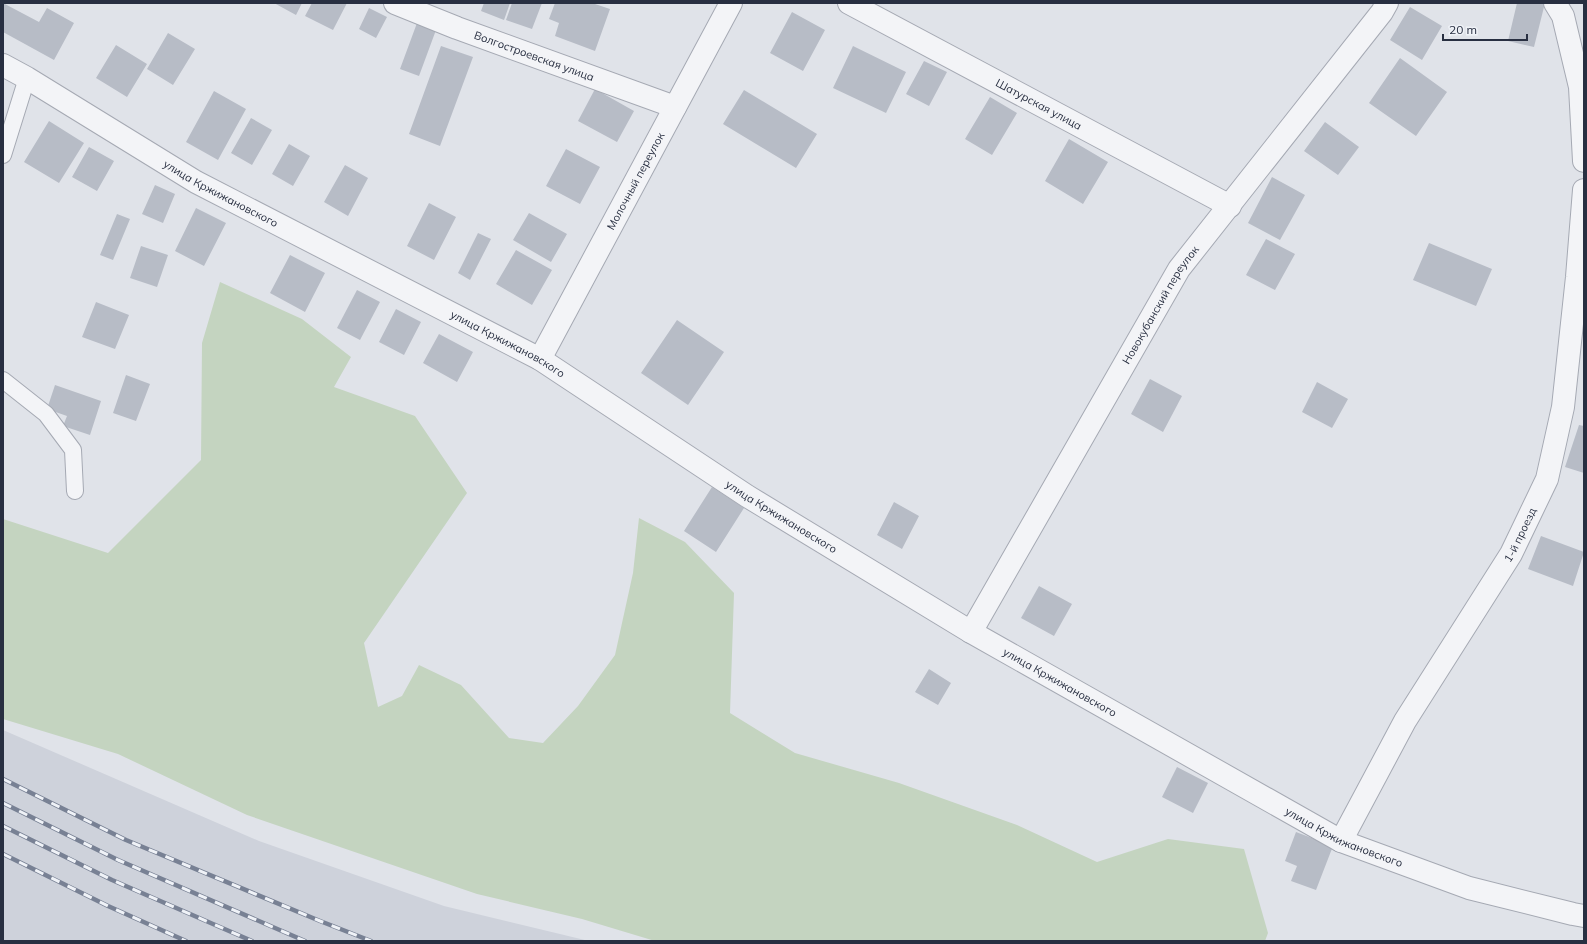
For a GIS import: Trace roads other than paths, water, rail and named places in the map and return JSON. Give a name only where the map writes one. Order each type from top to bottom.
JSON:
[{"type":"street","name":"Волгостроевская улица","points":[[395,3],[675,107]]},
{"type":"street","name":"Молочный переулок","points":[[540,359],[731,3]]},
{"type":"street","name":"Шатурская улица","points":[[848,3],[1230,206]]},
{"type":"street","name":"Новокубанский переулок","points":[[970,632],[1179,269],[1388,3]]},
{"type":"street","points":[[1555,3],[1563,16],[1580,87],[1584,161]]},
{"type":"street","name":"улица Кржижановского","points":[[3,64],[196,182],[540,359],[747,496],[970,632],[1341,841],[1469,888],[1584,916]]},
{"type":"street","name":"1-й проезд","points":[[1341,841],[1405,721],[1511,554],[1547,479],[1563,407],[1577,277],[1584,190]]},
{"type":"lane","points":[[3,155],[27,78]]},
{"type":"lane","points":[[3,380],[46,414],[73,450],[75,491]]},
{"type":"railway","points":[[3,779],[126,840],[371,941]]},
{"type":"railway","points":[[3,803],[118,860],[305,941]]},
{"type":"railway","points":[[3,826],[112,880],[252,941]]},
{"type":"railway","points":[[3,854],[108,906],[186,941]]}]
